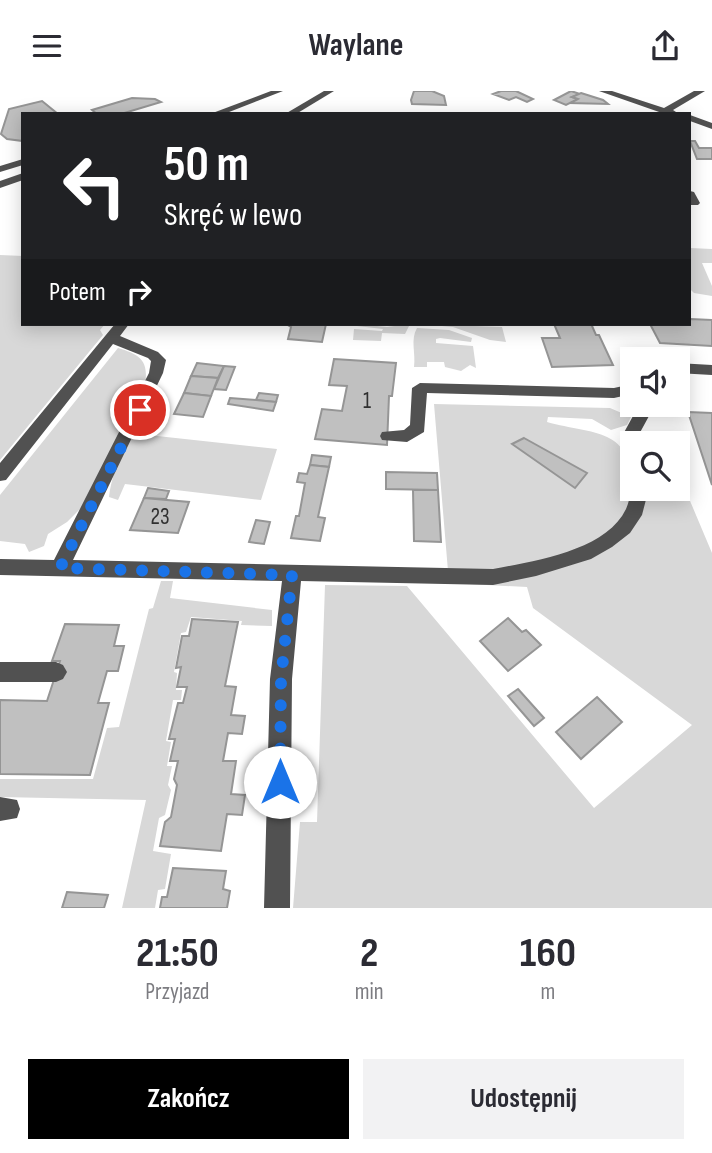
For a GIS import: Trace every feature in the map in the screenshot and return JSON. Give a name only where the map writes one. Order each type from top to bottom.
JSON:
[{"type":"street","points":[[220,112],[279,91]]},
{"type":"street","points":[[287,111],[330,91]]},
{"type":"street","points":[[603,91],[650,109],[670,112],[701,91]]},
{"type":"street","points":[[258,99],[269,103]]},
{"type":"street","points":[[208,112],[242,104]]},
{"type":"street","points":[[691,118],[712,126]]},
{"type":"street","points":[[0,168],[21,162]]},
{"type":"street","points":[[0,475],[120,326]]},
{"type":"street","points":[[60,568],[156,373],[159,360],[111,338]]},
{"type":"street","points":[[690,369],[712,370]]},
{"type":"street","points":[[388,436],[407,436],[418,428],[420,388],[620,393]]},
{"type":"street","points":[[0,567],[493,577],[530,571],[590,552],[618,535],[634,514],[637,501]]},
{"type":"street","points":[[278,908],[281,679],[292,575]]},
{"type":"street","points":[[0,672],[56,672]]},
{"type":"shaded area","points":[[691,248],[712,249],[712,263],[702,263],[712,286],[712,296],[691,290]]},
{"type":"shaded area","points":[[0,255],[21,256],[21,326],[103,326],[100,330],[103,335],[0,460]]},
{"type":"shaded area","points":[[357,326],[409,326],[405,334],[382,333],[381,341],[353,340],[354,329],[383,329]]},
{"type":"shaded area","points":[[442,326],[502,327],[506,342],[490,340],[453,327]]},
{"type":"shaded area","points":[[417,328],[449,330],[472,338],[471,342],[440,338],[436,339],[436,343],[473,346],[476,368],[470,365],[461,371],[445,367],[444,362],[427,362],[427,367],[414,367],[414,337]]},
{"type":"shaded area","points":[[118,348],[142,361],[146,372],[144,389],[82,507],[67,522],[48,534],[44,546],[29,552],[25,544],[0,541],[0,495]]},
{"type":"shaded area","points":[[434,404],[610,408],[620,412],[620,417],[631,417],[627,425],[611,430],[592,419],[548,417],[547,422],[595,433],[617,444],[620,448],[620,501],[690,501],[712,553],[712,908],[293,908],[300,822],[317,822],[325,585],[407,586],[594,808],[692,725],[533,608],[527,587],[449,583]]},
{"type":"shaded area","points":[[159,408],[148,435],[277,449],[261,500],[125,484],[118,500],[109,497],[125,447],[140,425]]},
{"type":"shaded area","points":[[161,581],[173,581],[170,598],[272,610],[272,626],[241,625],[242,621],[191,617],[186,632],[181,633],[174,672],[177,673],[176,690],[182,690],[181,700],[173,700],[166,741],[171,742],[167,766],[172,766],[168,785],[171,790],[165,815],[159,818],[153,851],[171,854],[165,889],[158,890],[155,908],[122,908],[146,800],[0,797],[0,779],[93,779],[107,728],[119,727],[149,609],[153,608]]},
{"type":"building","points":[[414,91],[432,91],[444,96],[446,105],[412,104]]},
{"type":"building","points":[[516,91],[533,99],[527,102],[516,97],[509,100],[493,94]]},
{"type":"building","points":[[571,91],[580,94],[572,97],[578,99],[566,105],[554,100]]},
{"type":"building","points":[[581,93],[608,104],[571,103],[578,99],[572,97]]},
{"type":"building","points":[[132,98],[155,99],[161,102],[128,112],[92,110]]},
{"type":"building","points":[[42,101],[56,112],[21,112],[21,141],[7,139],[1,134],[9,109]]},
{"type":"building","points":[[691,141],[695,141],[699,148],[712,148],[712,159],[697,159]]},
{"type":"building","points":[[691,319],[712,320],[712,346],[660,343],[651,326],[691,326]]},
{"type":"building","points":[[326,326],[322,342],[288,339],[291,327]]},
{"type":"building","points":[[555,326],[592,326],[613,365],[552,367],[542,338],[560,338]]},
{"type":"building","points":[[334,359],[396,363],[392,396],[389,396],[387,445],[315,439],[322,409],[342,411],[347,386],[329,385]]},
{"type":"building","points":[[197,363],[224,366],[218,378],[191,376]]},
{"type":"building","points":[[224,366],[235,367],[226,390],[214,389]]},
{"type":"building","points":[[191,376],[218,378],[211,396],[184,393]]},
{"type":"building","points":[[184,393],[211,396],[203,417],[174,414]]},
{"type":"building","points":[[259,393],[278,395],[276,402],[256,400]]},
{"type":"building","points":[[230,398],[276,402],[273,411],[228,404]]},
{"type":"building","points":[[690,412],[712,413],[712,485],[690,417]]},
{"type":"building","points":[[524,438],[587,473],[575,488],[512,444]]},
{"type":"building","points":[[312,455],[331,457],[329,467],[310,465]]},
{"type":"building","points":[[310,465],[329,467],[318,517],[325,518],[320,541],[291,538],[296,516],[299,516],[305,483],[297,482],[299,473],[307,474]]},
{"type":"building","points":[[386,472],[437,473],[438,490],[386,489]]},
{"type":"building","points":[[148,488],[169,491],[166,499],[144,498]]},
{"type":"building","points":[[413,490],[438,490],[441,542],[414,541]]},
{"type":"building","points":[[144,498],[189,502],[178,533],[130,530]]},
{"type":"building","points":[[256,520],[270,522],[264,544],[249,542]]},
{"type":"building","points":[[508,618],[522,632],[526,630],[541,645],[508,671],[480,641]]},
{"type":"building","points":[[192,619],[238,622],[225,686],[236,687],[231,715],[245,716],[242,734],[228,733],[223,761],[236,761],[231,794],[245,795],[242,815],[227,814],[221,851],[160,846],[165,822],[171,817],[177,785],[174,779],[178,761],[170,761],[175,739],[169,739],[178,703],[183,703],[187,687],[177,687],[181,667],[176,668],[182,636],[189,636]]},
{"type":"building","points":[[65,624],[119,625],[114,646],[124,646],[118,671],[107,671],[98,703],[109,703],[90,775],[0,774],[0,700],[47,701],[60,661],[52,661]]},
{"type":"building","points":[[518,689],[544,718],[534,726],[508,696]]},
{"type":"building","points":[[597,697],[622,722],[581,759],[556,732]]},
{"type":"building","points":[[173,868],[226,871],[223,889],[230,891],[227,908],[160,908],[162,897],[167,897]]},
{"type":"building","points":[[67,892],[108,895],[104,908],[62,908]]},
{"type":"route","points":[[140,410],[60,568],[292,575],[281,679],[280,782]]}]
